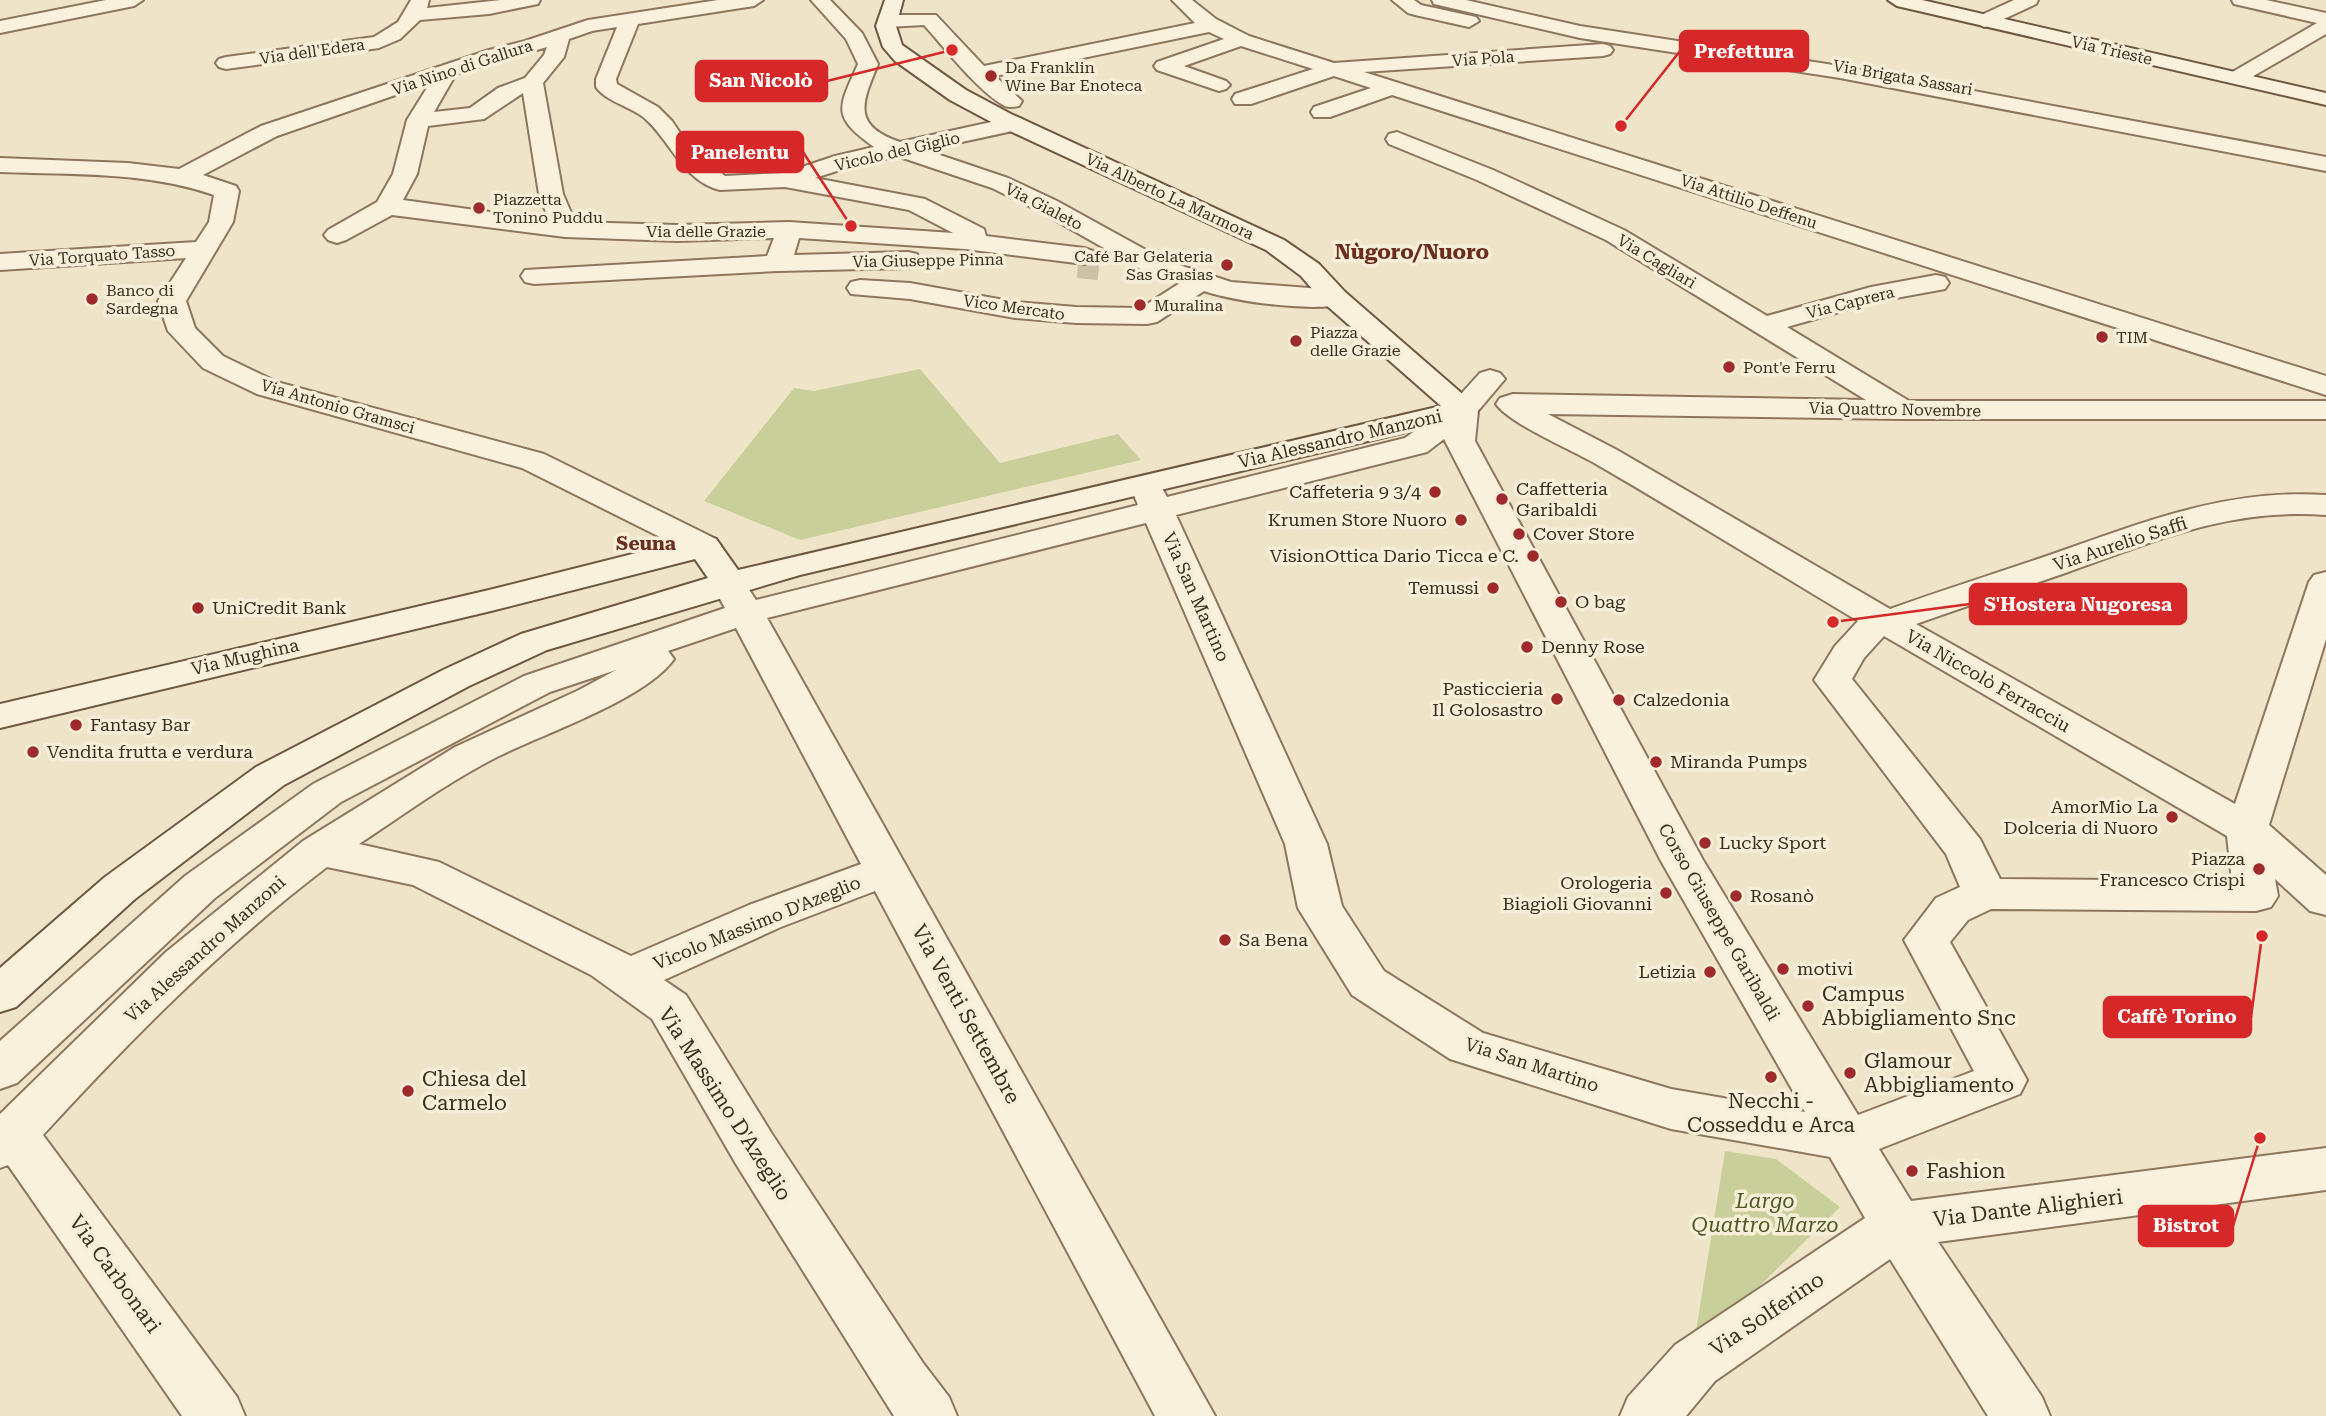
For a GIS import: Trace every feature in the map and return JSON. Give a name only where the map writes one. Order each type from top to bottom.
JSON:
[{"type":"street","points":[[0,27],[134,0]]},
{"type":"street","points":[[418,120],[476,114],[506,93],[533,82],[554,57],[559,21],[531,0],[489,8],[419,7]]},
{"type":"street","name":"Via Nino di Gallura","points":[[183,176],[269,131],[447,71],[559,21],[588,26],[754,0]]},
{"type":"street","points":[[820,0],[855,37],[867,64],[902,57]]},
{"type":"street","name":"Via Attilio Deffenu","points":[[1181,0],[1197,18],[1209,26],[1242,40],[1337,68],[1960,271],[2326,386]]},
{"type":"street","name":"Via Brigata Sassari","points":[[1401,0],[1415,9],[1436,15],[1557,38],[1789,76],[1840,72]]},
{"type":"street","name":"Via Brigata Sassari","points":[[1441,0],[1580,32],[1840,72],[2326,164]]},
{"type":"street","name":"Via Brigata Sassari","points":[[1480,0],[1550,17],[2204,128],[2326,156]]},
{"type":"street","name":"Via Trieste","points":[[1897,0],[2326,99]]},
{"type":"street","points":[[1984,21],[2029,0]]},
{"type":"street","points":[[2241,0],[2326,19]]},
{"type":"street","name":"Via dell'Edera","points":[[226,63],[379,42],[395,35],[419,7]]},
{"type":"street","points":[[902,57],[888,36],[891,10],[929,19],[1012,112]]},
{"type":"street","name":"Vicolo del Giglio","points":[[629,21],[606,79],[607,88],[650,112],[726,204],[843,161],[897,151],[1012,112]]},
{"type":"street","points":[[979,73],[1209,26]]},
{"type":"street","points":[[2236,78],[2326,26]]},
{"type":"street","points":[[1219,85],[1164,66],[1242,40]]},
{"type":"street","name":"Via Pola","points":[[1337,68],[1629,48]]},
{"type":"street","name":"Via Alberto La Marmora","points":[[902,57],[958,95],[1012,112],[1275,245],[1310,270],[1335,298],[1464,410]]},
{"type":"street","points":[[379,64],[412,82]]},
{"type":"street","name":"Via Gialeto","points":[[867,64],[852,101],[853,113],[858,125],[897,151],[1000,183],[1048,206],[1155,266],[1227,290],[1335,298]]},
{"type":"street","points":[[1243,99],[1337,68]]},
{"type":"street","points":[[337,235],[387,207],[405,174],[418,120],[447,71]]},
{"type":"street","points":[[533,82],[551,194],[565,229]]},
{"type":"street","points":[[1322,112],[1395,87]]},
{"type":"street","name":"Via Cagliari","points":[[1397,139],[1485,174],[1615,235],[1904,410]]},
{"type":"street","name":"Via Antonio Gramsci","points":[[0,165],[128,170],[183,176],[227,191],[221,222],[172,301],[182,331],[213,362],[267,388],[533,461],[704,546],[737,598]]},
{"type":"street","points":[[786,180],[916,204],[975,234],[965,241]]},
{"type":"street","name":"Via delle Grazie","points":[[387,207],[565,229],[677,233],[789,230],[965,241],[1091,262]]},
{"type":"street","points":[[677,233],[684,208]]},
{"type":"street","points":[[778,263],[789,230]]},
{"type":"street","name":"Via Torquato Tasso","points":[[0,262],[204,248]]},
{"type":"street","name":"Via Giuseppe Pinna","points":[[534,276],[778,263],[1001,257],[1155,266]]},
{"type":"street","name":"Vico Mercato","points":[[860,288],[910,291],[1015,310],[1076,315],[1147,316],[1202,281]]},
{"type":"street","name":"Via Caprera","points":[[1764,325],[1871,295],[1936,283]]},
{"type":"street","name":"Via Quattro Novembre","points":[[1464,410],[1502,391],[1904,410],[2326,410]]},
{"type":"street","name":"Via Niccolò Ferracciu","points":[[1502,391],[1530,416],[1606,457],[1887,623],[2247,829]]},
{"type":"street","name":"Via Alessandro Manzoni","points":[[0,995],[120,888],[270,776],[456,678],[534,642],[737,598],[1152,498],[1464,410]]},
{"type":"street","name":"Corso Giuseppe Garibaldi","points":[[1464,410],[1459,441],[1682,861],[1897,1226],[2021,1416]]},
{"type":"street","name":"Via San Martino","points":[[1152,498],[1306,844],[1320,908],[1368,983],[1467,1046],[1671,1109],[1848,1140]]},
{"type":"street","name":"Via Aurelio Saffi","points":[[1985,894],[1965,849],[1833,680],[1868,630],[2155,530],[2247,504],[2298,501],[2326,505]]},
{"type":"street","name":"Via Mughina","points":[[0,716],[491,600],[704,546]]},
{"type":"street","points":[[1848,1140],[2003,1080],[1926,940],[1952,909],[1985,894],[2256,896],[2247,829],[2326,582]]},
{"type":"street","name":"Via Alessandro Manzoni","points":[[7,1140],[120,1024],[249,905],[318,851],[481,750],[583,705],[648,664],[686,633],[737,598]]},
{"type":"street","name":"Via Venti Settembre","points":[[737,598],[1186,1416]]},
{"type":"street","points":[[491,600],[534,642]]},
{"type":"street","name":"Via Alessandro Manzoni","points":[[0,1070],[200,887],[327,793],[537,684],[686,633]]},
{"type":"street","points":[[2247,829],[2326,900]]},
{"type":"street","name":"Via Massimo D'Azeglio","points":[[318,851],[424,872],[607,963],[669,1007],[754,1149],[903,1382],[928,1416]]},
{"type":"street","name":"Vicolo Massimo D'Azeglio","points":[[627,977],[765,916],[887,870]]},
{"type":"street","name":"Via Carbonari","points":[[7,1140],[216,1416]]},
{"type":"street","name":"Via Dante Alighieri","points":[[1897,1226],[2326,1169]]},
{"type":"street","name":"Via Solferino","points":[[1648,1416],[1695,1363],[1897,1226]]},
{"type":"green space","points":[[920,369],[1000,463],[1118,434],[1141,460],[800,540],[704,501],[794,388],[814,391]]},
{"type":"green space","name":"Largo Quattro Marzo","points":[[1725,1151],[1776,1159],[1840,1207],[1726,1319],[1696,1331]]},
{"type":"tunnel","points":[[1078,265],[1099,267]]},
{"type":"place","name":"San Nicolò","points":[[952,50]]},
{"type":"place","name":"Da Franklin Wine Bar Enoteca","points":[[991,76]]},
{"type":"place","name":"Prefettura","points":[[1621,126]]},
{"type":"place","name":"Piazzetta Tonino Puddu","points":[[479,208]]},
{"type":"place","name":"Panelentu","points":[[851,226]]},
{"type":"place","name":"Café Bar Gelateria Sas Grasias","points":[[1227,265]]},
{"type":"place","name":"Banco di Sardegna","points":[[92,299]]},
{"type":"place","name":"Muralina","points":[[1140,305]]},
{"type":"place","name":"TIM","points":[[2102,337]]},
{"type":"place","name":"Piazza delle Grazie","points":[[1296,341]]},
{"type":"place","name":"Pont'e Ferru","points":[[1729,367]]},
{"type":"place","name":"Caffeteria 9 3/4","points":[[1435,492]]},
{"type":"place","name":"Caffetteria Garibaldi","points":[[1502,499]]},
{"type":"place","name":"Krumen Store Nuoro","points":[[1461,520]]},
{"type":"place","name":"Cover Store","points":[[1519,534]]},
{"type":"place","name":"VisionOttica Dario Ticca e C.","points":[[1533,556]]},
{"type":"place","name":"Temussi","points":[[1493,588]]},
{"type":"place","name":"O bag","points":[[1561,602]]},
{"type":"place","name":"UniCredit Bank","points":[[198,608]]},
{"type":"place","name":"S'Hostera Nugoresa","points":[[1833,622]]},
{"type":"place","name":"Denny Rose","points":[[1527,647]]},
{"type":"place","name":"Pasticcieria Il Golosastro","points":[[1557,699]]},
{"type":"place","name":"Calzedonia","points":[[1619,700]]},
{"type":"place","name":"Fantasy Bar","points":[[76,725]]},
{"type":"place","name":"Vendita frutta e verdura","points":[[33,752]]},
{"type":"place","name":"Miranda Pumps","points":[[1656,762]]},
{"type":"place","name":"AmorMio La Dolceria di Nuoro","points":[[2172,817]]},
{"type":"place","name":"Lucky Sport","points":[[1705,843]]},
{"type":"place","name":"Piazza Francesco Crispi","points":[[2259,869]]},
{"type":"place","name":"Orologeria Biagioli Giovanni","points":[[1666,893]]},
{"type":"place","name":"Rosanò","points":[[1736,896]]},
{"type":"place","name":"Caffè Torino","points":[[2262,936]]},
{"type":"place","name":"Sa Bena","points":[[1225,940]]},
{"type":"place","name":"motivi","points":[[1783,969]]},
{"type":"place","name":"Letizia","points":[[1710,972]]},
{"type":"place","name":"Campus Abbigliamento Snc","points":[[1808,1006]]},
{"type":"place","name":"Glamour Abbigliamento","points":[[1850,1073]]},
{"type":"place","name":"Necchi - Cosseddu e Arca","points":[[1771,1077]]},
{"type":"place","name":"Chiesa del Carmelo","points":[[408,1091]]},
{"type":"place","name":"Bistrot","points":[[2260,1138]]},
{"type":"place","name":"Fashion","points":[[1912,1171]]},
{"type":"district","name":"Nùgoro/Nuoro","points":[[1412,252]]},
{"type":"district","name":"Seuna","points":[[646,543]]}]
